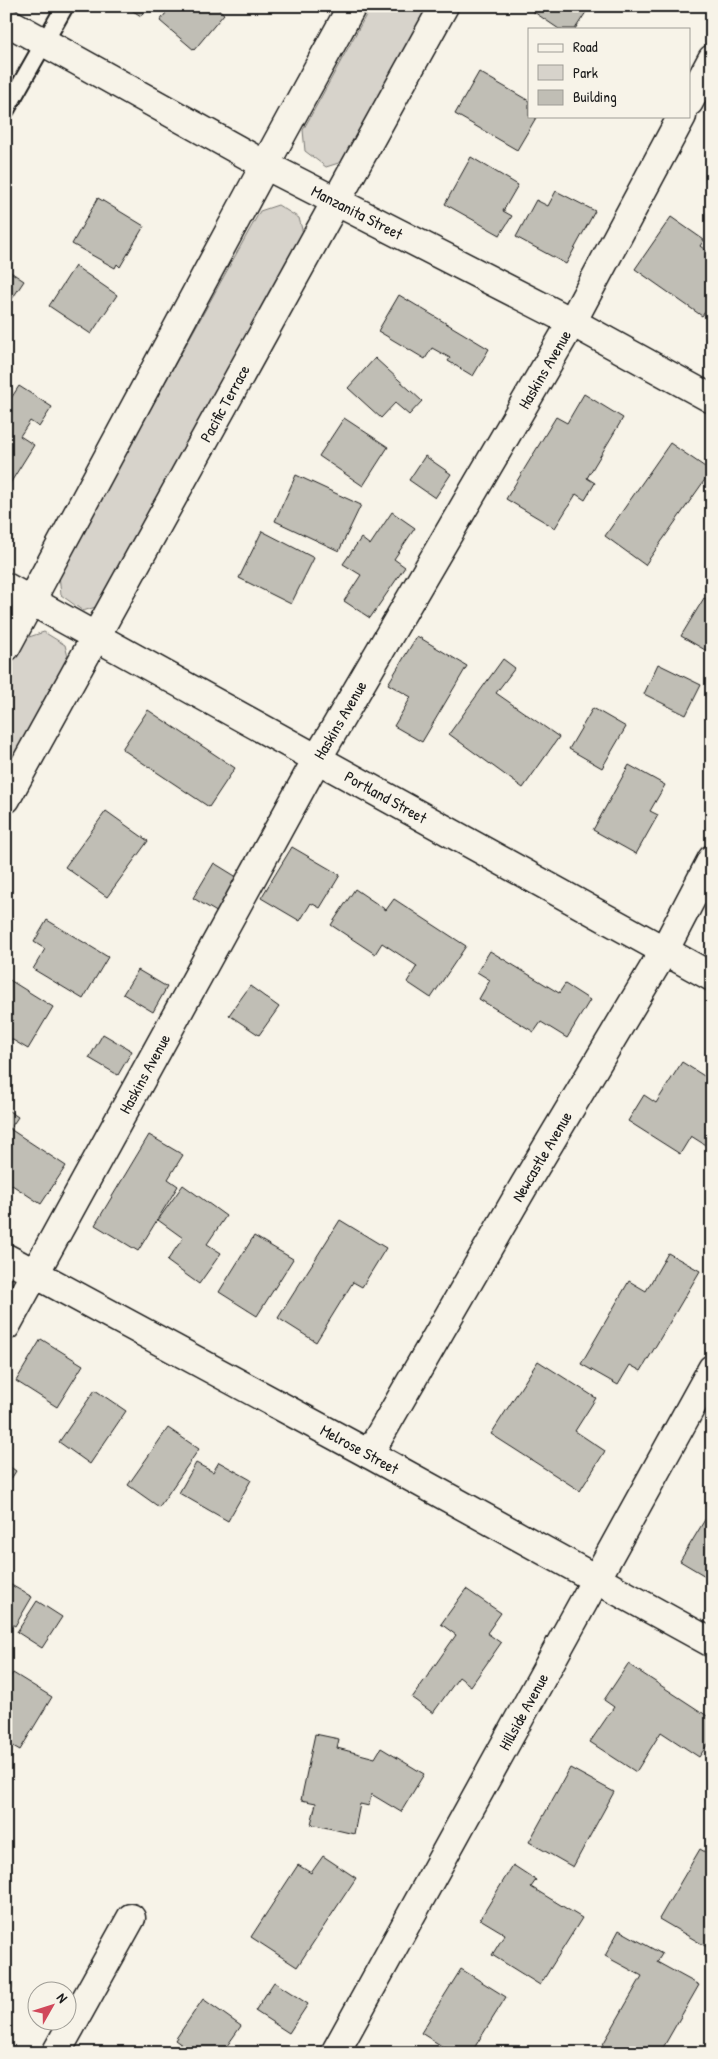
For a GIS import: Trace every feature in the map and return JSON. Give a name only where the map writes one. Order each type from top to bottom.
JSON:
[{"type":"street","points":[[6,647],[264,165],[352,6]]},
{"type":"street","name":"Pacific Terrace","points":[[6,799],[444,6]]},
{"type":"street","name":"Manzanita Street","points":[[6,20],[264,165],[572,322],[712,400]]},
{"type":"street","points":[[690,100],[712,60]]},
{"type":"street","name":"Haskins Avenue","points":[[6,1326],[317,759],[572,322],[681,118]]},
{"type":"street","name":"Portland Street","points":[[6,587],[712,977]]},
{"type":"street","name":"Newcastle Avenue","points":[[369,1454],[530,1175],[664,951],[712,859]]},
{"type":"street","name":"Melrose Street","points":[[6,1258],[369,1454],[712,1643]]},
{"type":"street","name":"Hillside Avenue","points":[[335,2053],[712,1369]]},
{"type":"street","points":[[56,2053],[131,1918]]},
{"type":"lane","points":[[6,110],[64,6]]},
{"type":"green space","points":[[371,6],[431,6],[345,161],[326,167],[305,151],[303,130]]},
{"type":"green space","points":[[278,205],[299,218],[304,237],[102,605],[83,611],[61,595],[59,574],[260,211]]},
{"type":"green space","points":[[44,632],[65,645],[70,665],[6,781],[6,673],[26,638]]},
{"type":"building","points":[[125,6],[147,6],[141,16]]},
{"type":"building","points":[[171,6],[215,6],[224,14],[194,50],[160,21]]},
{"type":"building","points":[[525,6],[590,6],[576,28],[558,28]]},
{"type":"building","points":[[479,72],[528,100],[528,118],[536,118],[517,150],[455,114]]},
{"type":"building","points":[[471,157],[518,185],[503,211],[512,216],[500,235],[445,204]]},
{"type":"building","points":[[556,191],[595,211],[566,264],[516,237],[536,200],[548,206]]},
{"type":"building","points":[[98,198],[144,226],[120,267],[117,264],[115,268],[72,244]]},
{"type":"building","points":[[671,217],[704,240],[700,246],[712,255],[712,303],[702,316],[635,269]]},
{"type":"building","points":[[75,266],[117,295],[91,334],[49,306]]},
{"type":"building","points":[[6,269],[24,281],[8,305],[6,304]]},
{"type":"building","points":[[399,295],[489,349],[473,376],[448,361],[450,358],[432,348],[425,359],[378,331]]},
{"type":"building","points":[[375,358],[422,401],[409,415],[395,403],[381,418],[348,388]]},
{"type":"building","points":[[19,386],[52,407],[39,427],[30,421],[20,436],[34,445],[6,490],[6,406]]},
{"type":"building","points":[[584,394],[623,418],[587,478],[595,483],[585,500],[576,494],[555,528],[506,499],[556,417],[567,423]]},
{"type":"building","points":[[344,418],[388,447],[363,486],[319,456]]},
{"type":"building","points":[[670,443],[711,471],[645,565],[605,536]]},
{"type":"building","points":[[425,456],[451,474],[435,498],[409,480]]},
{"type":"building","points":[[296,475],[361,505],[339,551],[275,521]]},
{"type":"building","points":[[392,512],[415,528],[394,559],[405,567],[370,618],[344,601],[361,575],[343,564],[361,538],[370,545]]},
{"type":"building","points":[[262,531],[314,558],[291,604],[239,578]]},
{"type":"building","points":[[704,598],[712,602],[712,654],[681,636]]},
{"type":"building","points":[[417,636],[467,666],[422,742],[394,726],[411,697],[388,684]]},
{"type":"building","points":[[503,659],[515,668],[496,693],[559,737],[523,788],[449,734]]},
{"type":"building","points":[[658,664],[701,685],[686,715],[644,694]]},
{"type":"building","points":[[593,708],[626,727],[602,768],[569,749]]},
{"type":"building","points":[[148,710],[235,768],[209,807],[122,749]]},
{"type":"building","points":[[629,765],[665,785],[650,811],[658,815],[636,854],[593,830]]},
{"type":"building","points":[[106,811],[148,841],[107,897],[65,867]]},
{"type":"building","points":[[292,847],[340,875],[320,908],[311,903],[300,921],[261,898]]},
{"type":"building","points":[[214,863],[240,879],[220,914],[193,898]]},
{"type":"building","points":[[355,889],[386,910],[394,899],[466,946],[431,998],[407,982],[417,966],[382,943],[375,954],[331,925]]},
{"type":"building","points":[[47,920],[108,957],[83,999],[33,969],[45,949],[34,942]]},
{"type":"building","points":[[490,951],[559,993],[565,984],[590,1000],[567,1038],[541,1022],[534,1032],[479,999],[490,980],[477,972]]},
{"type":"building","points":[[138,970],[167,987],[153,1012],[123,994]]},
{"type":"building","points":[[8,979],[53,1007],[28,1049],[6,1036],[6,982]]},
{"type":"building","points":[[250,986],[279,1007],[259,1035],[229,1015]]},
{"type":"building","points":[[103,1034],[132,1051],[118,1075],[89,1058]]},
{"type":"building","points":[[682,1062],[712,1081],[712,1146],[710,1148],[691,1136],[680,1154],[628,1121],[644,1095],[656,1103]]},
{"type":"building","points":[[6,1109],[18,1117],[10,1129],[66,1166],[41,1204],[6,1181]]},
{"type":"building","points":[[149,1135],[183,1155],[168,1179],[178,1186],[138,1251],[95,1225]]},
{"type":"building","points":[[183,1185],[226,1216],[207,1244],[221,1253],[199,1284],[167,1261],[183,1238],[158,1220]]},
{"type":"building","points":[[340,1220],[386,1248],[362,1287],[353,1282],[316,1342],[278,1318]]},
{"type":"building","points":[[254,1236],[293,1259],[257,1316],[219,1292]]},
{"type":"building","points":[[668,1253],[700,1271],[641,1371],[630,1365],[618,1385],[581,1364],[629,1281],[646,1291]]},
{"type":"building","points":[[41,1339],[83,1365],[57,1407],[16,1381]]},
{"type":"building","points":[[538,1361],[596,1398],[575,1431],[605,1451],[580,1491],[491,1434]]},
{"type":"building","points":[[95,1390],[126,1411],[90,1464],[59,1442]]},
{"type":"building","points":[[168,1428],[199,1449],[159,1507],[128,1485]]},
{"type":"building","points":[[219,1462],[251,1480],[228,1521],[179,1493],[196,1463],[213,1472]]},
{"type":"building","points":[[6,1464],[16,1471],[6,1487]]},
{"type":"building","points":[[712,1508],[712,1580],[680,1561]]},
{"type":"building","points":[[6,1582],[32,1597],[15,1626],[6,1621]]},
{"type":"building","points":[[466,1589],[501,1613],[487,1633],[501,1643],[471,1686],[459,1677],[433,1713],[412,1698],[456,1635],[441,1624]]},
{"type":"building","points":[[37,1601],[62,1617],[42,1648],[17,1632]]},
{"type":"building","points":[[628,1664],[712,1719],[712,1738],[699,1757],[661,1732],[636,1772],[590,1742],[614,1707],[604,1700]]},
{"type":"building","points":[[13,1673],[52,1697],[20,1750],[6,1742],[6,1683]]},
{"type":"building","points":[[315,1734],[339,1739],[337,1748],[375,1758],[381,1748],[424,1774],[401,1812],[371,1794],[369,1806],[360,1804],[354,1834],[311,1824],[316,1803],[301,1800]]},
{"type":"building","points":[[570,1768],[614,1792],[573,1867],[529,1842]]},
{"type":"building","points":[[700,1849],[712,1856],[712,1950],[659,1919]]},
{"type":"building","points":[[323,1856],[356,1878],[297,1967],[251,1937],[298,1865],[311,1873]]},
{"type":"building","points":[[513,1865],[536,1880],[531,1887],[582,1918],[540,1985],[492,1955],[505,1934],[480,1919]]},
{"type":"building","points":[[6,1924],[10,1924],[12,1989],[6,1989]]},
{"type":"building","points":[[619,1930],[662,1954],[657,1962],[699,1985],[660,2053],[598,2053],[642,1976],[605,1956]]},
{"type":"building","points":[[461,1969],[506,1997],[471,2053],[453,2053],[421,2033]]},
{"type":"building","points":[[274,1982],[308,2004],[289,2033],[255,2011]]},
{"type":"building","points":[[203,1999],[241,2026],[222,2053],[193,2053],[175,2040]]}]
